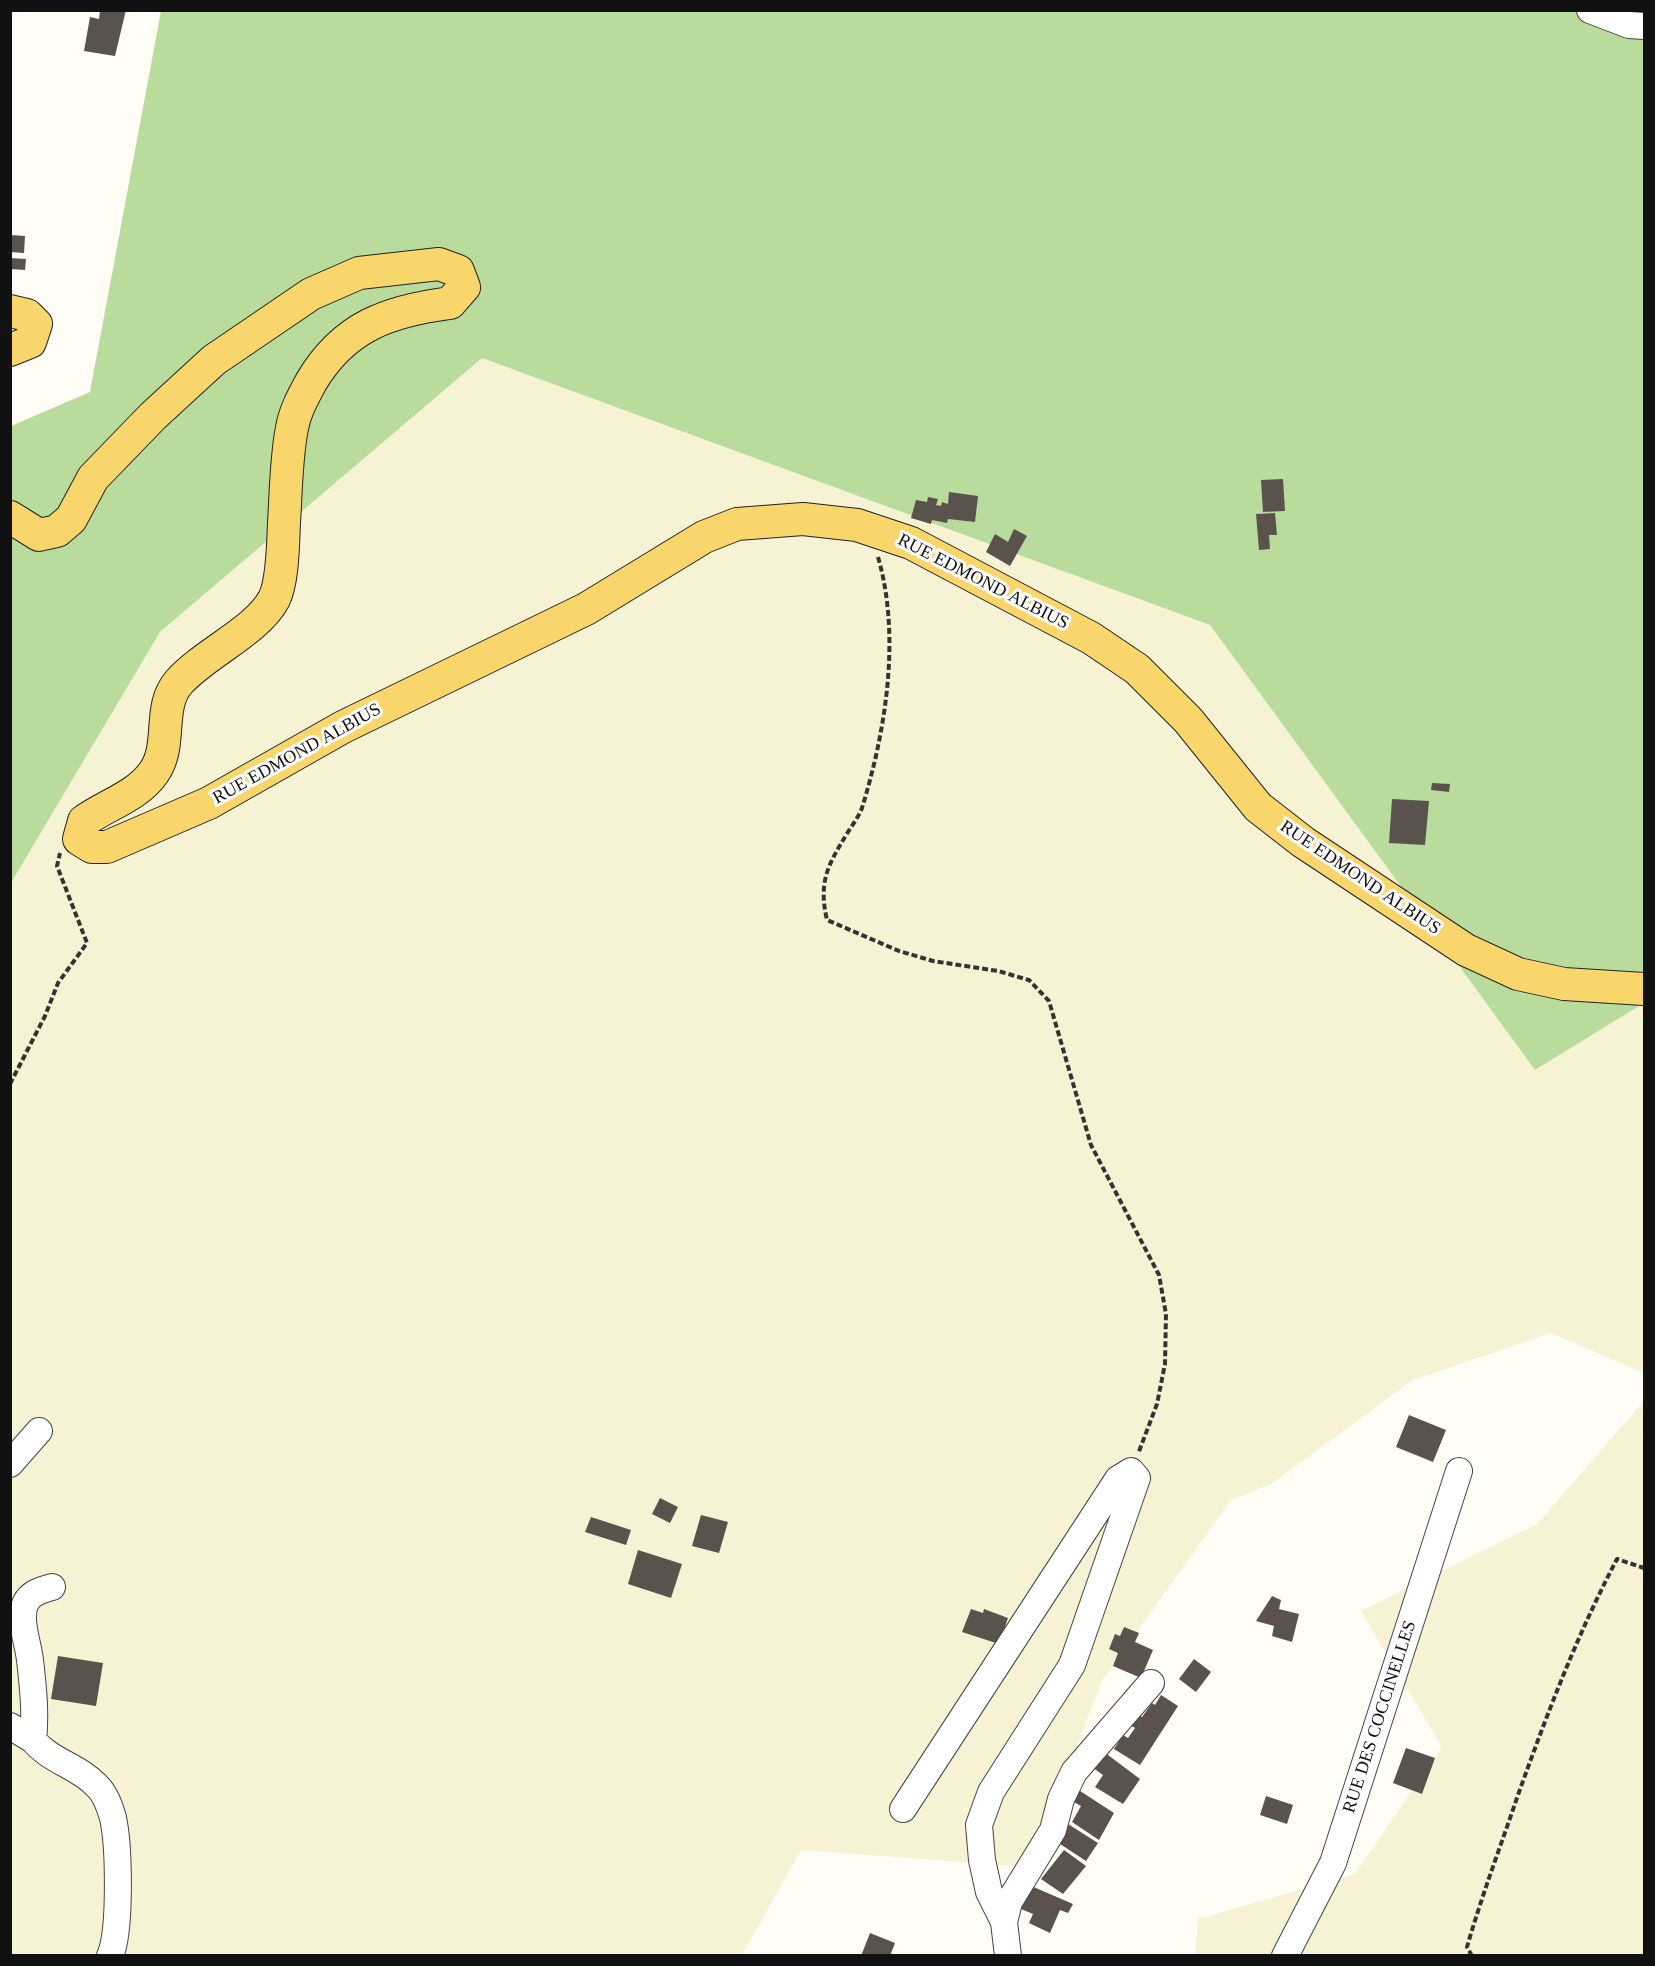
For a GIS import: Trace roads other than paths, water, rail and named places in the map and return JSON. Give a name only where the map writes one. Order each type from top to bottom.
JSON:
[{"type":"main road","name":"RUE EDMOND ALBIUS","points":[[10,518],[39,535],[57,531],[71,519],[93,478],[153,416],[214,360],[311,294],[359,273],[439,264],[458,271],[464,287],[450,303],[416,307],[384,316],[345,339],[325,358],[300,401],[292,428],[282,555],[274,598],[257,621],[201,660],[177,684],[168,699],[164,747],[154,774],[120,800],[84,821],[78,840],[92,847],[107,847],[208,803],[343,727],[586,609],[704,537],[737,524],[803,519],[856,525],[911,543],[1091,638],[1137,669],[1188,720],[1258,807],[1303,842],[1466,950],[1518,974],[1564,984],[1644,989]]},
{"type":"main road","points":[[10,312],[27,315],[36,324],[30,342],[10,350]]},
{"type":"street","points":[[1590,10],[1629,26],[1644,26]]},
{"type":"street","points":[[10,1464],[39,1431]]},
{"type":"street","name":"RUE DES COCCINELLES","points":[[1285,1956],[1333,1863],[1459,1471]]},
{"type":"street","points":[[903,1809],[1118,1479],[1134,1475],[1072,1665],[991,1792],[979,1825],[982,1860],[989,1892],[1004,1922],[1008,1956]]},
{"type":"street","points":[[33,1740],[35,1723],[30,1658],[23,1617],[25,1604],[31,1596],[52,1587]]},
{"type":"street","points":[[1004,1922],[1009,1902],[1053,1830],[1061,1799],[1074,1772],[1152,1683]]},
{"type":"street","points":[[10,1726],[33,1740],[51,1757],[96,1785],[107,1800],[113,1818],[117,1850],[115,1935],[110,1956]]}]
